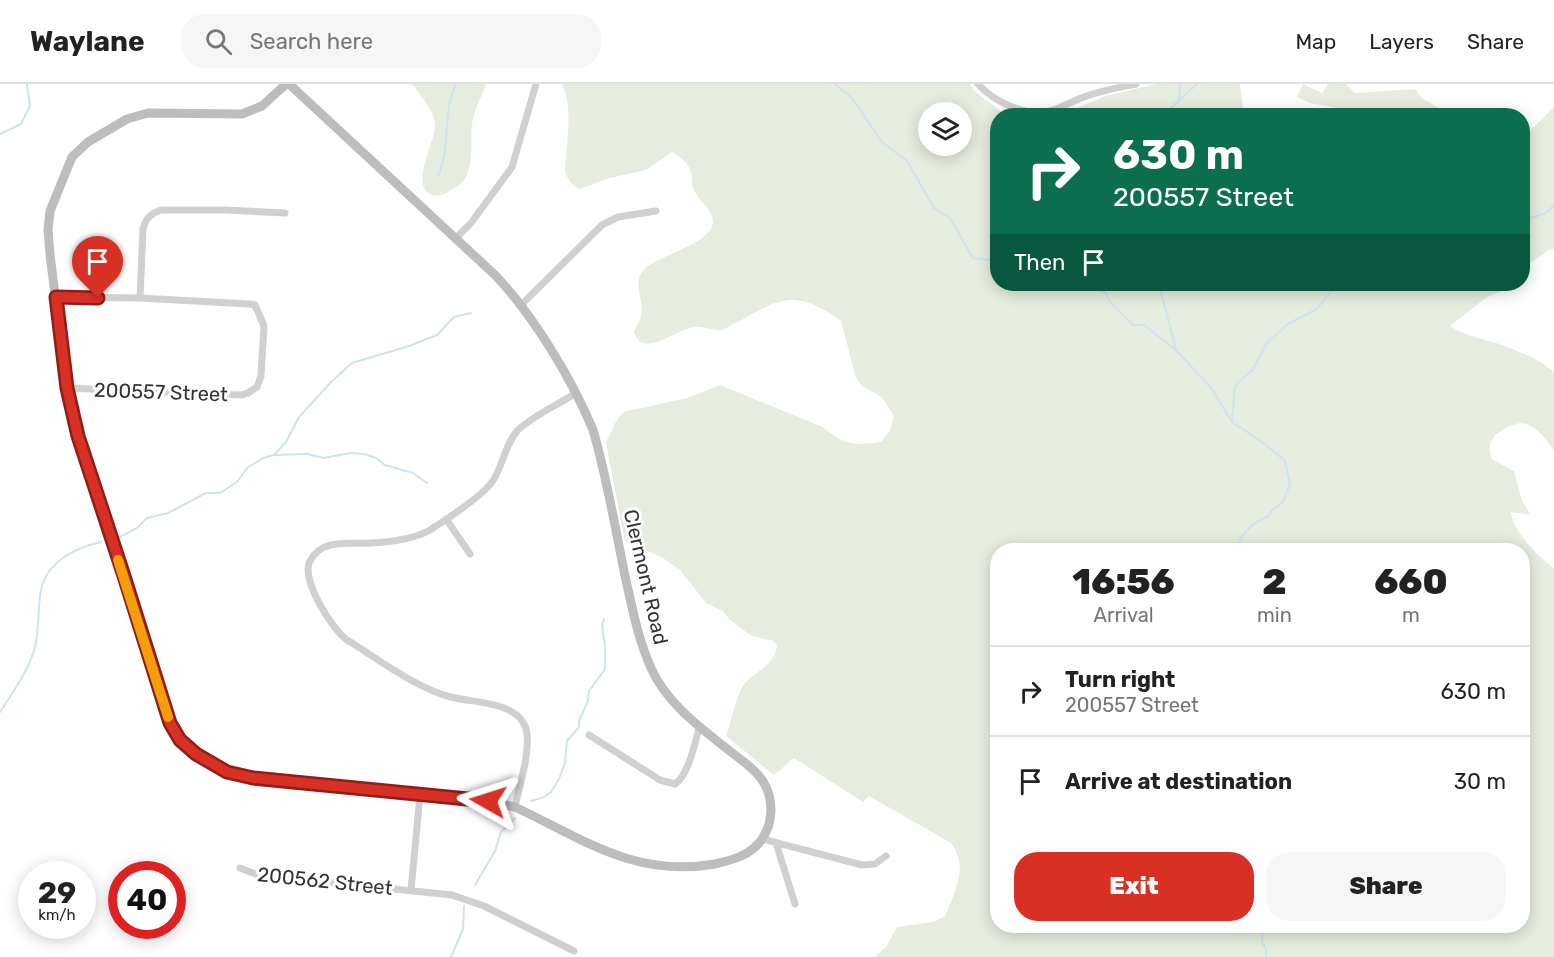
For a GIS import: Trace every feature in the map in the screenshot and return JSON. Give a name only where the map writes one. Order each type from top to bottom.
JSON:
[{"type":"street","name":"Clermont Road","points":[[288,84],[495,275],[521,305],[576,393],[594,430],[634,621],[647,659],[667,695],[756,773],[770,797],[770,823],[762,839],[738,858],[702,866],[667,867],[614,856],[515,807],[488,801],[253,778],[227,772],[186,747],[175,733],[166,714],[78,436],[67,388],[48,243],[49,218],[66,168],[79,149],[117,124],[137,115],[174,112],[231,115],[252,112],[288,84]]},
{"type":"street","points":[[455,239],[471,223],[512,167],[536,84]]},
{"type":"street","points":[[978,84],[991,96],[1018,108]]},
{"type":"street","points":[[1058,108],[1110,89],[1136,84]]},
{"type":"street","points":[[140,298],[143,229],[146,219],[152,213],[161,210],[285,213]]},
{"type":"street","points":[[521,305],[602,225],[618,217],[656,211]]},
{"type":"street","name":"200557 Street","points":[[56,297],[140,298],[255,305],[264,326],[261,375],[257,387],[242,395],[67,388]]},
{"type":"street","points":[[515,807],[527,743],[526,727],[518,716],[502,708],[433,692],[347,640],[334,629],[309,580],[307,569],[310,560],[329,544],[380,543],[428,531],[491,485],[519,429],[576,393]]},
{"type":"street","points":[[446,519],[470,554]]},
{"type":"street","points":[[589,735],[660,780],[675,783],[684,774],[700,726]]},
{"type":"street","name":"200562 Street","points":[[411,890],[420,795]]},
{"type":"street","points":[[762,839],[862,866],[875,864],[886,856]]},
{"type":"street","points":[[776,843],[795,904]]},
{"type":"street","name":"200562 Street","points":[[240,868],[258,875],[452,895],[468,899],[574,951]]},
{"type":"shaded area","points":[[412,84],[486,84],[473,119],[470,162],[466,177],[459,186],[441,195],[430,194],[422,181],[435,124],[429,108]]},
{"type":"shaded area","points":[[562,84],[970,84],[974,91],[997,108],[990,108],[990,291],[1501,291],[1487,297],[1450,326],[1468,335],[1521,353],[1554,372],[1554,450],[1535,428],[1522,423],[1498,433],[1490,443],[1492,459],[1514,471],[1522,501],[1531,515],[1511,512],[1516,527],[1528,543],[990,543],[990,933],[1530,933],[1530,546],[1554,568],[1554,957],[874,957],[886,947],[897,927],[933,922],[945,916],[953,898],[960,870],[956,852],[951,843],[869,796],[863,802],[794,758],[774,775],[726,736],[743,686],[772,659],[777,646],[773,641],[750,635],[729,619],[723,611],[706,603],[680,570],[663,558],[625,541],[606,443],[623,412],[687,398],[720,385],[823,427],[837,438],[850,443],[881,442],[890,431],[894,416],[882,397],[862,386],[856,378],[841,321],[810,303],[790,300],[776,303],[722,330],[694,327],[653,343],[638,340],[634,332],[642,310],[640,276],[650,265],[687,247],[708,233],[713,224],[711,214],[693,189],[688,166],[672,152],[646,170],[610,178],[579,189],[568,179],[565,171],[568,104]]},
{"type":"shaded area","points":[[1156,84],[1240,84],[1243,108],[1076,108],[1106,96]]},
{"type":"shaded area","points":[[1303,84],[1322,93],[1328,84],[1346,84],[1355,93],[1415,89],[1423,99],[1439,108],[1337,108],[1310,103],[1297,97]]},
{"type":"shaded area","points":[[1554,107],[1554,249],[1530,263],[1530,129]]},
{"type":"waterway","points":[[0,134],[21,124],[30,106],[27,84]]},
{"type":"waterway","points":[[438,176],[444,154],[449,106],[456,84]]},
{"type":"waterway","points":[[835,84],[852,98],[882,142],[907,161],[934,208],[950,218],[973,258],[990,260]]},
{"type":"waterway","points":[[1179,99],[1180,84]]},
{"type":"waterway","points":[[1171,108],[1197,84]]},
{"type":"waterway","points":[[1530,218],[1546,213],[1554,205]]},
{"type":"waterway","points":[[1101,291],[1106,293],[1113,306],[1133,325],[1144,325],[1176,350],[1212,389],[1232,422],[1265,444],[1285,461],[1290,484],[1283,502],[1268,516],[1252,525],[1238,543]]},
{"type":"waterway","points":[[1161,291],[1176,350]]},
{"type":"waterway","points":[[1232,422],[1235,386],[1253,369],[1266,344],[1288,324],[1317,309],[1331,291]]},
{"type":"waterway","points":[[116,539],[137,528],[147,518],[168,513],[206,493],[220,493],[237,482],[247,468],[263,458],[274,455],[286,442],[299,417],[352,363],[437,335],[454,317],[471,313]]},
{"type":"waterway","points":[[274,455],[307,454],[324,458],[350,453],[364,454],[376,458],[385,465],[413,473],[427,483]]},
{"type":"waterway","points":[[0,712],[20,681],[32,656],[37,635],[42,585],[47,575],[53,566],[70,553],[101,542]]},
{"type":"waterway","points":[[531,801],[551,792],[559,779],[565,763],[567,741],[579,727],[589,691],[605,669],[602,625],[604,619]]},
{"type":"waterway","points":[[475,885],[495,851],[501,832],[515,818]]},
{"type":"waterway","points":[[451,957],[463,929],[464,906]]},
{"type":"waterway","points":[[1263,933],[1262,942],[1266,949],[1266,957]]},
{"type":"slow traffic","points":[[118,560],[168,717]]},
{"type":"route","points":[[98,298],[56,297],[67,388],[73,420],[166,714],[180,740],[186,747],[213,765],[242,776],[488,801]]}]
